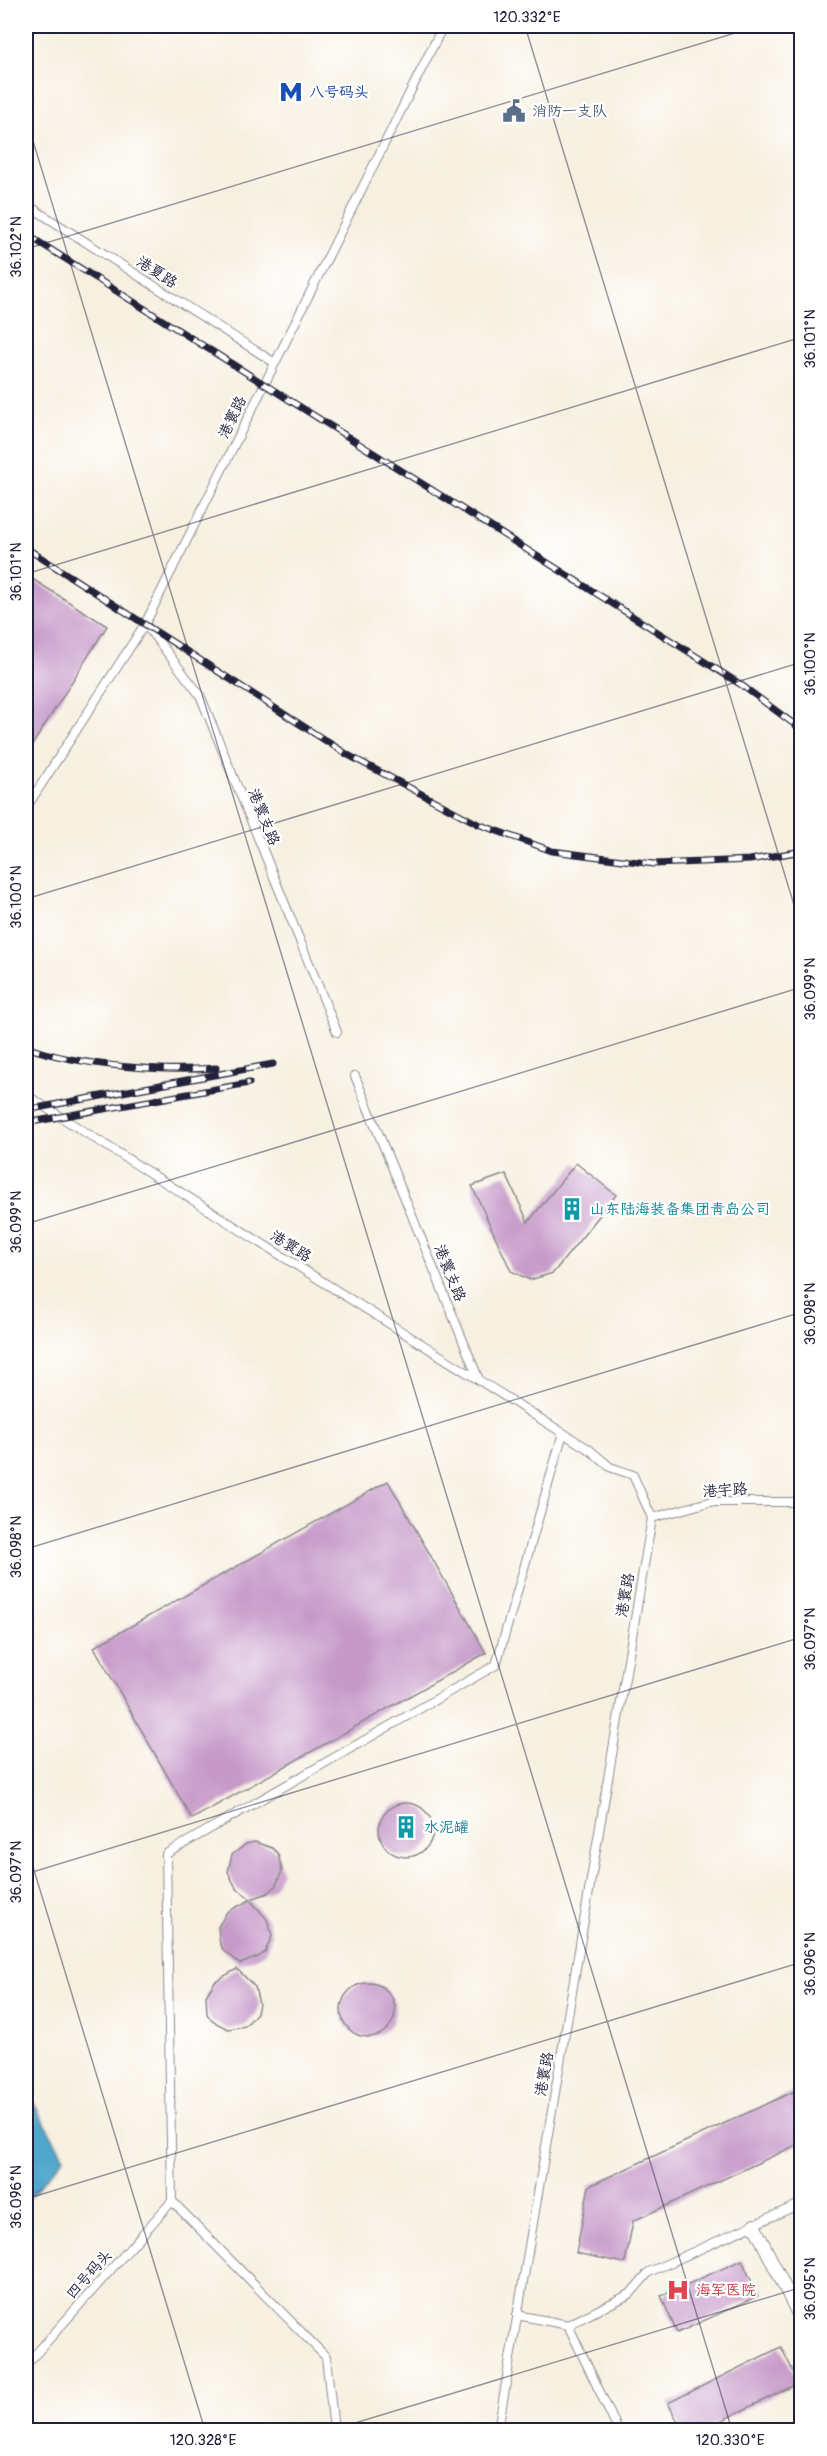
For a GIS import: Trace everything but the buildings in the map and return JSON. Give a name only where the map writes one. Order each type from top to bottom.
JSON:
[{"type":"street","points":[[754,2225],[801,2322]]},
{"type":"lane","name":"港寰路","points":[[26,808],[145,624],[443,26]]},
{"type":"lane","name":"港夏路","points":[[26,204],[275,363]]},
{"type":"lane","name":"港寰支路","points":[[145,624],[200,695],[337,1032]]},
{"type":"lane","name":"港寰支路","points":[[355,1076],[479,1380]]},
{"type":"lane","name":"港寰路","points":[[26,1095],[590,1450],[610,1467],[633,1475],[652,1518],[498,2430]]},
{"type":"lane","points":[[334,2430],[326,2357],[172,2201],[166,1854],[496,1665],[563,1433]]},
{"type":"lane","name":"港宇路","points":[[652,1518],[709,1502],[801,1502]]},
{"type":"lane","name":"四号码头","points":[[26,2365],[172,2201]]},
{"type":"lane","points":[[517,2315],[568,2325],[630,2294],[649,2272],[801,2203]]},
{"type":"lane","points":[[568,2325],[618,2430]]},
{"type":"water","points":[[26,2089],[64,2158],[26,2201]]},
{"type":"railway","points":[[26,234],[740,684],[802,730]]},
{"type":"railway","points":[[26,548],[348,755],[478,824],[552,851],[654,864],[750,860],[802,851]]},
{"type":"railway","points":[[26,1047],[70,1059],[120,1066],[170,1069],[216,1068]]},
{"type":"railway","points":[[26,1110],[273,1064]]},
{"type":"railway","points":[[26,1123],[249,1083]]},
{"type":"place","name":"八号码头","points":[[291,92]]},
{"type":"place","name":"消防一支队","points":[[514,111]]},
{"type":"place","name":"山东陆海装备集团青岛公司","points":[[572,1209]]},
{"type":"place","name":"水泥罐","points":[[406,1827]]},
{"type":"place","name":"海军医院","points":[[678,2290]]}]
